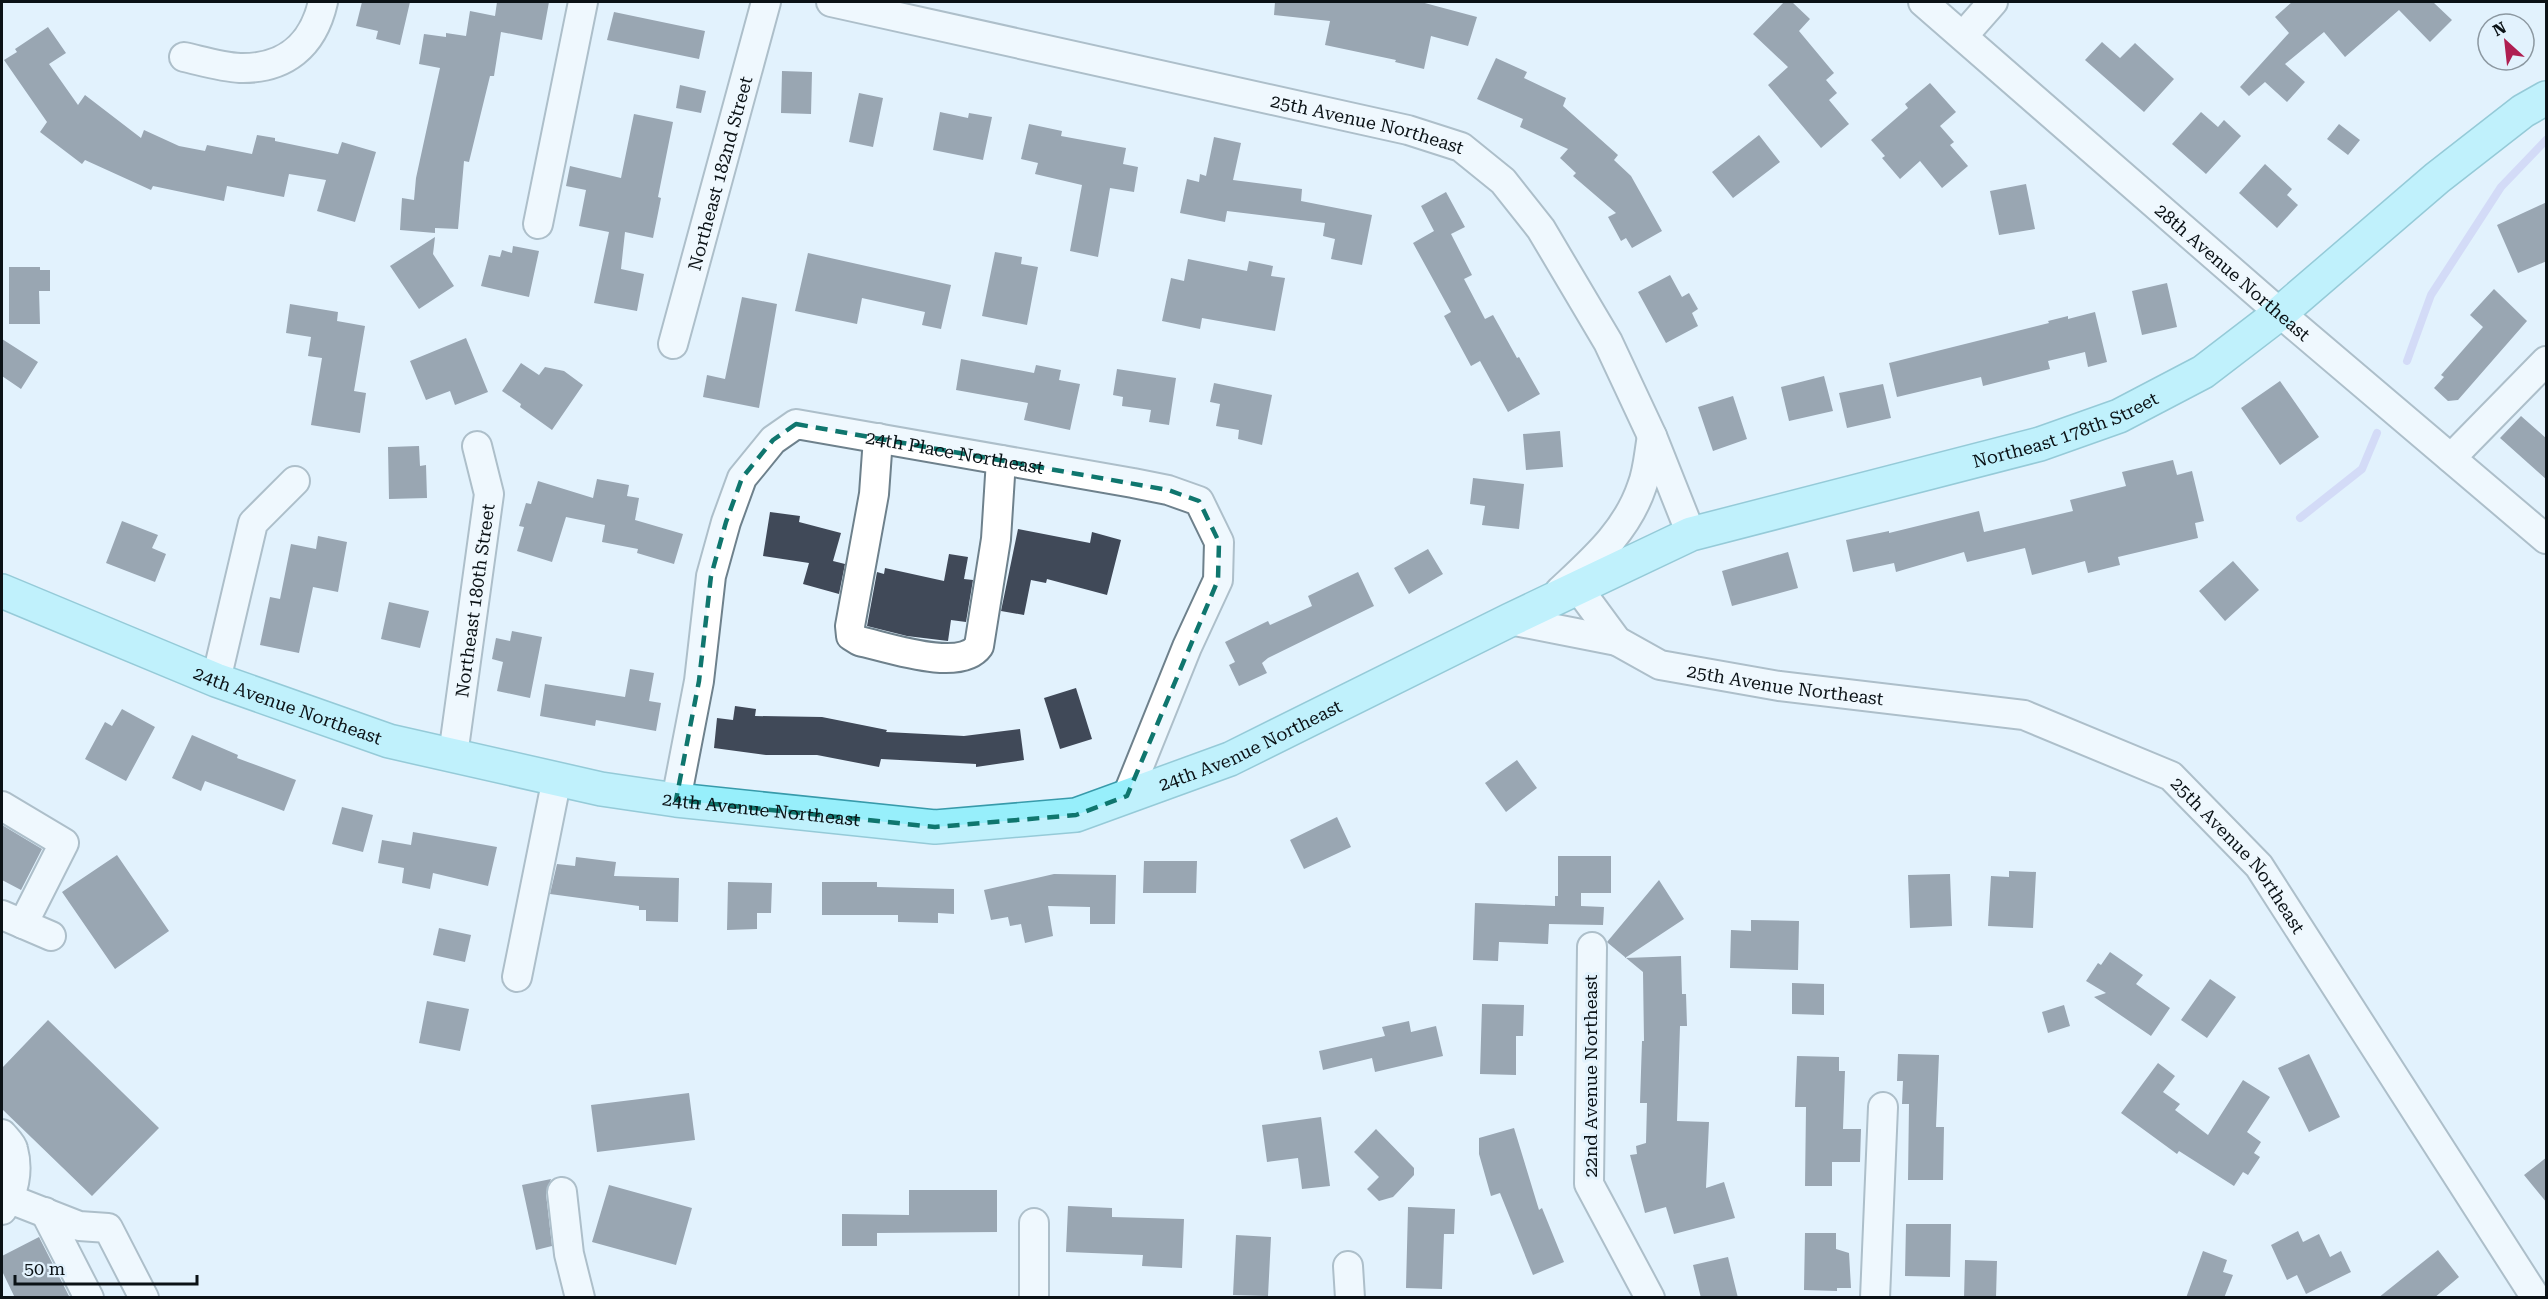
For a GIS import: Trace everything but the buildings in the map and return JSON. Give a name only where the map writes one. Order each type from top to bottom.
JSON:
[{"type":"main road","name":"Northeast 178th Street","points":[[1510,620],[1690,534],[2040,444],[2119,416],[2203,372],[2280,313],[2437,178],[2523,111],[2547,98]]},
{"type":"main road","name":"24th Avenue Northeast","points":[[2,591],[216,680],[389,741],[601,789],[676,800],[935,827],[1076,815],[1230,759],[1510,620]]},
{"type":"street","points":[[184,57],[239,68],[269,65],[291,57],[307,39],[320,15],[322,2]]},
{"type":"street","points":[[538,224],[583,2]]},
{"type":"street","name":"Northeast 182nd Street","points":[[673,344],[766,2]]},
{"type":"street","name":"25th Avenue Northeast","points":[[831,2],[1408,130],[1461,147],[1503,181],[1541,229],[1608,342],[1652,436],[1690,534]]},
{"type":"street","name":"28th Avenue Northeast","points":[[1923,2],[2280,313],[2547,539]]},
{"type":"street","points":[[1963,36],[1993,2]]},
{"type":"street","points":[[2451,458],[2547,361]]},
{"type":"street","name":"24th Place Northeast","points":[[676,800],[699,681],[711,576],[726,522],[742,478],[773,440],[796,424],[1168,490],[1199,501],[1219,542],[1218,580],[1187,647],[1127,796]]},
{"type":"street","points":[[1547,603],[1595,558],[1626,523],[1643,485],[1652,436]]},
{"type":"street","points":[[878,438],[874,494],[850,626],[851,636],[859,641],[944,659],[966,657],[974,653],[979,646],[996,539],[1001,460]]},
{"type":"street","name":"Northeast 180th Street","points":[[453,755],[489,494],[477,446]]},
{"type":"street","points":[[216,680],[253,523],[295,481]]},
{"type":"street","name":"25th Avenue Northeast","points":[[1578,588],[1617,641]]},
{"type":"street","name":"25th Avenue Northeast","points":[[1510,620],[1617,641],[1660,665],[1779,686],[2024,715],[2171,776],[2259,866],[2536,1298]]},
{"type":"street","points":[[517,976],[557,778]]},
{"type":"street","points":[[2,806],[64,843],[12,919],[51,936]]},
{"type":"street","name":"22nd Avenue Northeast","points":[[1592,947],[1589,1184],[1650,1298]]},
{"type":"street","points":[[1875,1298],[1883,1107]]},
{"type":"street","points":[[2,1134],[13,1148],[16,1176],[6,1205],[45,1212],[79,1226],[108,1228],[144,1298]]},
{"type":"street","points":[[562,1192],[569,1254],[580,1298]]},
{"type":"street","points":[[45,1212],[89,1298]]},
{"type":"street","points":[[1034,1223],[1034,1298]]},
{"type":"street","points":[[1348,1266],[1350,1298]]},
{"type":"highlighted area","points":[[796,424],[1168,490],[1199,501],[1219,542],[1218,580],[1127,796],[1076,815],[935,827],[676,800],[699,681],[711,576],[726,522],[742,478],[773,440]]},
{"type":"waterway","points":[[2407,361],[2431,295],[2501,187],[2546,140]]},
{"type":"waterway","points":[[2300,518],[2362,469],[2377,433]]}]
